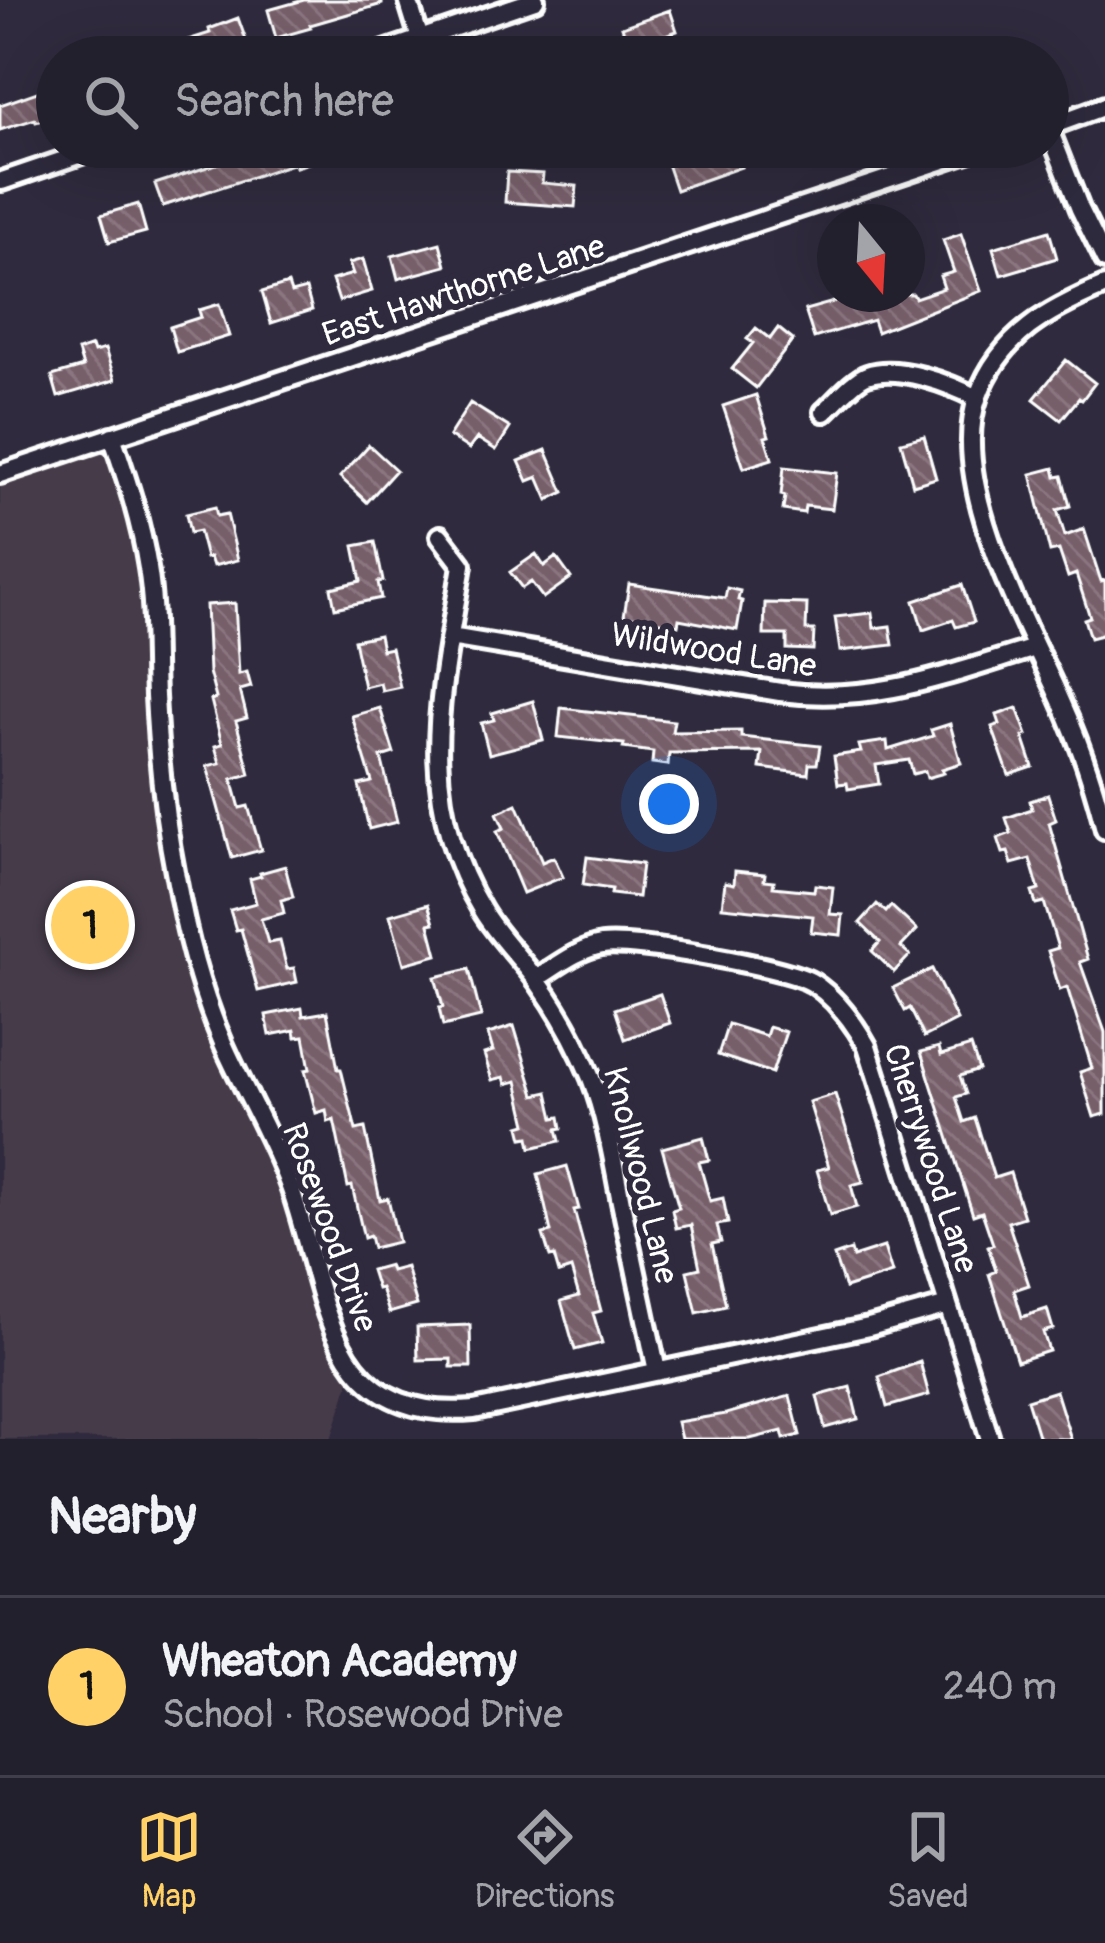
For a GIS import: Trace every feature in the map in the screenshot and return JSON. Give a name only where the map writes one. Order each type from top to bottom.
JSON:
[{"type":"street","points":[[408,0],[419,36]]},
{"type":"street","points":[[429,36],[535,0]]},
{"type":"street","points":[[1069,119],[1105,106]]},
{"type":"street","points":[[2,181],[40,168]]},
{"type":"street","name":"East Hawthorne Lane","points":[[0,473],[918,168]]},
{"type":"street","points":[[1064,168],[1105,260]]},
{"type":"street","points":[[1105,286],[1059,305],[1007,348],[977,398],[971,440],[975,481],[1006,580],[1075,735],[1105,829]]},
{"type":"street","points":[[824,412],[866,375],[899,373],[947,382],[977,398]]},
{"type":"street","name":"Rosewood Drive","points":[[112,436],[134,503],[148,570],[163,792],[194,960],[221,1040],[289,1183],[327,1317],[341,1350],[370,1382],[397,1401],[452,1412],[474,1410],[869,1327],[948,1305]]},
{"type":"street","name":"Knollwood Lane","points":[[440,536],[463,565],[436,752],[446,826],[482,912],[536,979],[577,1046],[600,1105],[657,1371]]},
{"type":"street","name":"Wildwood Lane","points":[[450,637],[826,697],[898,689],[1035,647]]},
{"type":"street","name":"Cherrywood Lane","points":[[536,979],[589,948],[620,944],[758,966],[810,981],[837,1003],[867,1046],[990,1439]]},
{"type":"shaded area","points":[[107,444],[131,510],[146,597],[192,979],[231,1080],[269,1149],[317,1304],[351,1377],[331,1439],[0,1439],[0,481]]},
{"type":"building","points":[[304,0],[382,0],[382,4],[283,36],[275,36],[268,10]]},
{"type":"building","points":[[670,10],[677,31],[625,36],[622,27]]},
{"type":"building","points":[[238,18],[244,36],[201,36],[210,33],[209,29]]},
{"type":"building","points":[[36,92],[36,122],[0,130],[0,105]]},
{"type":"building","points":[[204,168],[280,168],[163,206],[155,184]]},
{"type":"building","points":[[668,168],[738,168],[676,190]]},
{"type":"building","points":[[507,172],[543,174],[542,183],[577,186],[575,207],[505,202]]},
{"type":"building","points":[[138,204],[146,232],[109,242],[101,215]]},
{"type":"building","points":[[1049,231],[1057,258],[1001,275],[993,248]]},
{"type":"building","points":[[961,234],[981,291],[877,332],[873,320],[814,338],[805,310],[817,307],[817,312],[925,312],[925,295],[944,288],[940,276],[954,272],[943,240]]},
{"type":"building","points":[[440,243],[446,266],[398,279],[392,256]]},
{"type":"building","points":[[363,259],[372,291],[339,301],[332,280],[353,274],[349,263]]},
{"type":"building","points":[[288,284],[291,293],[306,289],[312,310],[271,323],[262,292]]},
{"type":"building","points":[[219,304],[229,336],[177,352],[170,327],[201,317],[199,310]]},
{"type":"building","points":[[756,328],[770,339],[778,328],[793,340],[756,388],[732,369],[753,343],[747,339]]},
{"type":"building","points":[[92,346],[94,352],[105,349],[115,380],[58,397],[52,376],[83,367],[78,351]]},
{"type":"building","points":[[1066,360],[1095,383],[1061,420],[1034,399]]},
{"type":"building","points":[[756,395],[772,459],[744,468],[723,406]]},
{"type":"building","points":[[470,403],[510,428],[496,450],[477,438],[469,449],[449,436]]},
{"type":"building","points":[[924,436],[936,478],[913,485],[901,442]]},
{"type":"building","points":[[369,445],[396,470],[367,502],[340,477]]},
{"type":"building","points":[[546,450],[564,492],[548,500],[538,477],[528,481],[519,461]]},
{"type":"building","points":[[784,467],[837,473],[832,509],[783,510]]},
{"type":"building","points":[[1054,468],[1056,477],[1062,476],[1070,506],[1057,510],[1065,536],[1084,529],[1101,581],[1105,580],[1105,634],[1090,638],[1084,619],[1090,617],[1076,574],[1068,577],[1059,550],[1050,552],[1031,474]]},
{"type":"building","points":[[215,507],[217,516],[227,514],[238,560],[213,566],[199,531],[190,533],[186,514]]},
{"type":"building","points":[[375,542],[383,581],[378,582],[381,598],[335,608],[331,588],[361,581],[354,546]]},
{"type":"building","points":[[536,554],[544,566],[556,557],[571,578],[543,598],[531,582],[522,588],[510,572]]},
{"type":"building","points":[[629,584],[725,598],[727,588],[740,591],[737,630],[679,619],[678,625],[624,616]]},
{"type":"building","points":[[962,585],[974,622],[956,627],[953,620],[923,630],[914,601]]},
{"type":"building","points":[[235,603],[239,674],[247,672],[251,687],[240,690],[247,718],[236,721],[250,774],[232,779],[240,808],[248,806],[261,850],[232,858],[207,766],[220,763],[215,746],[222,744],[211,700],[216,698],[209,672],[206,605]]},
{"type":"building","points":[[765,603],[807,604],[806,630],[814,630],[813,650],[787,649],[787,635],[764,635]]},
{"type":"building","points":[[872,613],[874,628],[890,626],[893,645],[840,651],[835,617]]},
{"type":"building","points":[[379,635],[382,650],[391,648],[400,687],[382,691],[380,683],[364,687],[354,640]]},
{"type":"building","points":[[533,701],[543,740],[489,754],[481,723],[494,720],[492,713]]},
{"type":"building","points":[[380,708],[394,753],[381,757],[397,822],[369,829],[359,785],[372,782],[352,716]]},
{"type":"building","points":[[561,708],[674,721],[672,732],[741,731],[741,737],[820,746],[817,764],[809,764],[808,774],[760,768],[762,752],[669,753],[668,765],[652,763],[653,752],[558,737]]},
{"type":"building","points":[[1017,708],[1033,767],[1009,775],[992,727],[1000,724],[997,715]]},
{"type":"building","points":[[950,724],[961,763],[942,769],[944,773],[927,778],[925,771],[913,774],[909,760],[876,765],[879,784],[848,789],[847,783],[838,784],[834,756],[861,752],[859,745],[887,741],[888,750],[933,736],[931,730]]},
{"type":"building","points":[[1048,795],[1056,820],[1049,823],[1088,959],[1080,962],[1105,1032],[1105,1114],[1094,1117],[1080,1072],[1092,1068],[1067,987],[1060,990],[1048,951],[1058,948],[1044,902],[1036,904],[1032,892],[1039,890],[1030,859],[1012,864],[998,838],[1011,833],[1006,818],[1032,809],[1030,801]]},
{"type":"building","points":[[517,804],[542,862],[554,857],[563,877],[523,893],[497,831],[504,828],[497,813]]},
{"type":"building","points":[[587,857],[642,864],[638,897],[583,885]]},
{"type":"building","points":[[285,866],[293,897],[281,900],[284,913],[261,919],[268,943],[280,941],[287,969],[294,968],[297,982],[258,991],[241,929],[236,930],[230,910],[256,903],[250,879]]},
{"type":"building","points":[[735,871],[765,874],[764,880],[774,881],[773,887],[814,891],[815,885],[833,887],[830,914],[843,915],[841,935],[811,932],[813,916],[722,907],[725,882],[734,884]]},
{"type":"building","points":[[428,904],[437,955],[404,964],[390,915]]},
{"type":"building","points":[[877,904],[886,912],[891,906],[917,930],[901,947],[910,955],[894,972],[872,951],[880,942],[860,923]]},
{"type":"building","points":[[469,969],[481,1017],[443,1026],[435,977]]},
{"type":"building","points":[[932,969],[957,1020],[924,1037],[910,1008],[905,1011],[893,988]]},
{"type":"building","points":[[660,994],[670,1023],[625,1039],[615,1009]]},
{"type":"building","points":[[302,1008],[303,1016],[327,1012],[356,1130],[365,1128],[380,1200],[388,1198],[398,1242],[373,1248],[370,1236],[364,1238],[334,1120],[328,1122],[326,1110],[316,1113],[305,1070],[310,1069],[304,1036],[296,1037],[295,1030],[270,1035],[266,1015]]},
{"type":"building","points":[[728,1024],[766,1036],[769,1027],[786,1032],[772,1073],[718,1055]]},
{"type":"building","points":[[514,1026],[535,1095],[548,1092],[554,1118],[560,1117],[560,1141],[531,1148],[520,1126],[527,1124],[517,1081],[492,1080],[484,1054],[493,1051],[488,1034]]},
{"type":"building","points":[[971,1046],[979,1070],[960,1076],[966,1094],[956,1097],[964,1122],[975,1118],[994,1178],[1010,1173],[1024,1217],[1008,1222],[1029,1285],[1014,1290],[1022,1317],[1047,1309],[1053,1329],[1043,1332],[1049,1351],[1017,1361],[989,1274],[996,1271],[988,1246],[993,1244],[982,1212],[973,1215],[921,1052],[939,1047],[941,1055]]},
{"type":"building","points":[[835,1094],[863,1182],[851,1185],[857,1207],[830,1215],[817,1170],[829,1167],[809,1102]]},
{"type":"building","points":[[703,1137],[709,1160],[699,1162],[710,1201],[723,1198],[728,1223],[717,1225],[721,1242],[712,1244],[726,1306],[697,1313],[687,1271],[700,1268],[691,1225],[676,1228],[672,1210],[679,1208],[662,1148]]},
{"type":"building","points":[[567,1166],[601,1311],[593,1313],[602,1343],[575,1350],[561,1301],[579,1296],[571,1269],[559,1273],[554,1256],[550,1257],[543,1234],[551,1232],[538,1174]]},
{"type":"building","points":[[884,1247],[892,1273],[845,1288],[834,1256],[851,1250],[853,1257]]},
{"type":"building","points":[[389,1265],[391,1271],[406,1267],[417,1305],[389,1313],[371,1270]]},
{"type":"building","points":[[470,1325],[471,1367],[451,1367],[451,1359],[418,1360],[417,1327]]},
{"type":"building","points":[[920,1362],[929,1395],[887,1407],[879,1377]]},
{"type":"building","points":[[850,1387],[858,1419],[825,1428],[817,1396]]},
{"type":"building","points":[[1056,1391],[1071,1439],[1039,1439],[1027,1400]]},
{"type":"building","points":[[790,1396],[800,1435],[784,1439],[782,1431],[750,1439],[681,1439],[677,1422]]},
{"type":"place","name":"Wheaton Academy","points":[[90,925]]}]
